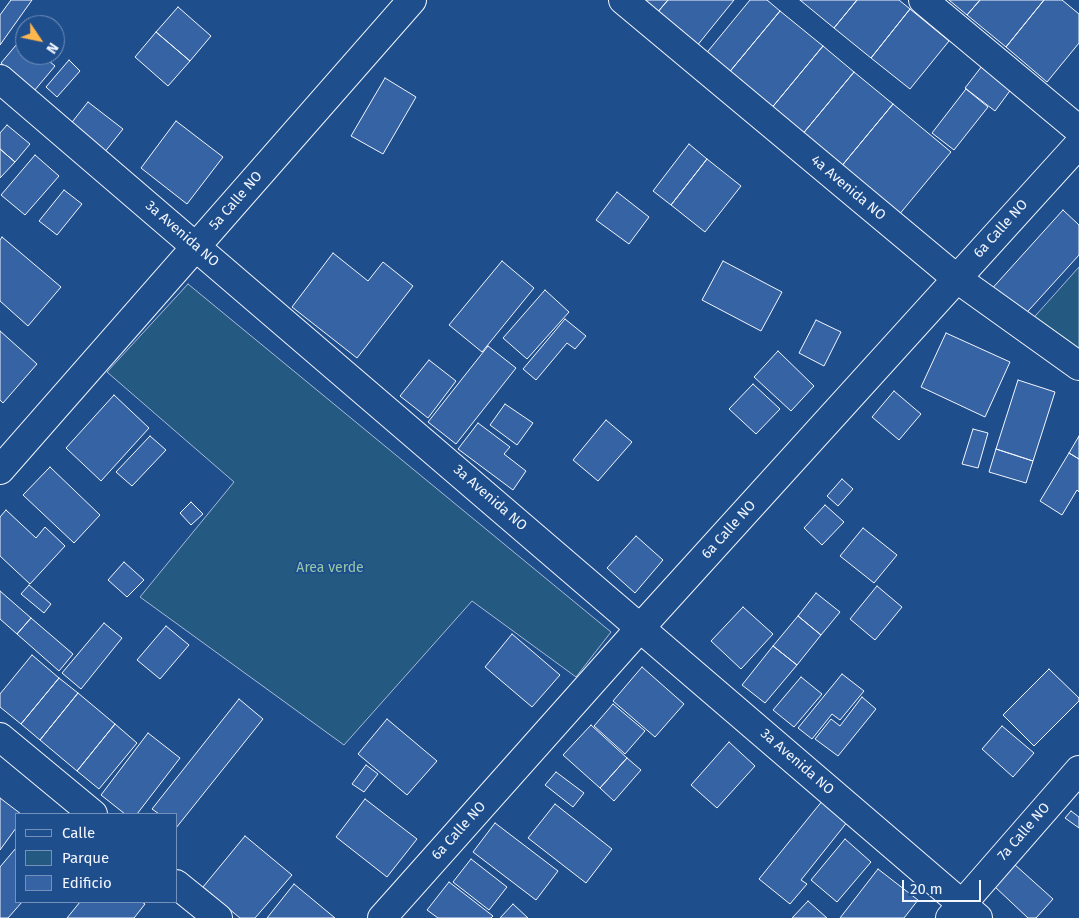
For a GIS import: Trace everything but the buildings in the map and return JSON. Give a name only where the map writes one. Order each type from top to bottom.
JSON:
[{"type":"street","name":"5a Calle NO","points":[[0,470],[412,0]]},
{"type":"street","name":"4a Avenida NO","points":[[623,0],[956,278],[1079,366]]},
{"type":"street","points":[[923,0],[1079,130]]},
{"type":"street","name":"3a Avenida NO","points":[[0,79],[641,628],[963,914]]},
{"type":"street","name":"6a Calle NO","points":[[382,918],[956,278],[1079,144]]},
{"type":"street","points":[[0,737],[92,813]]},
{"type":"street","name":"7a Calle NO","points":[[963,914],[1079,770]]},
{"type":"street","points":[[178,886],[218,918]]},
{"type":"green space","points":[[1079,267],[1079,363],[1028,324]]},
{"type":"green space","name":"Area verde","points":[[188,284],[611,632],[576,677],[472,601],[344,745],[140,597],[234,482],[107,372]]}]
